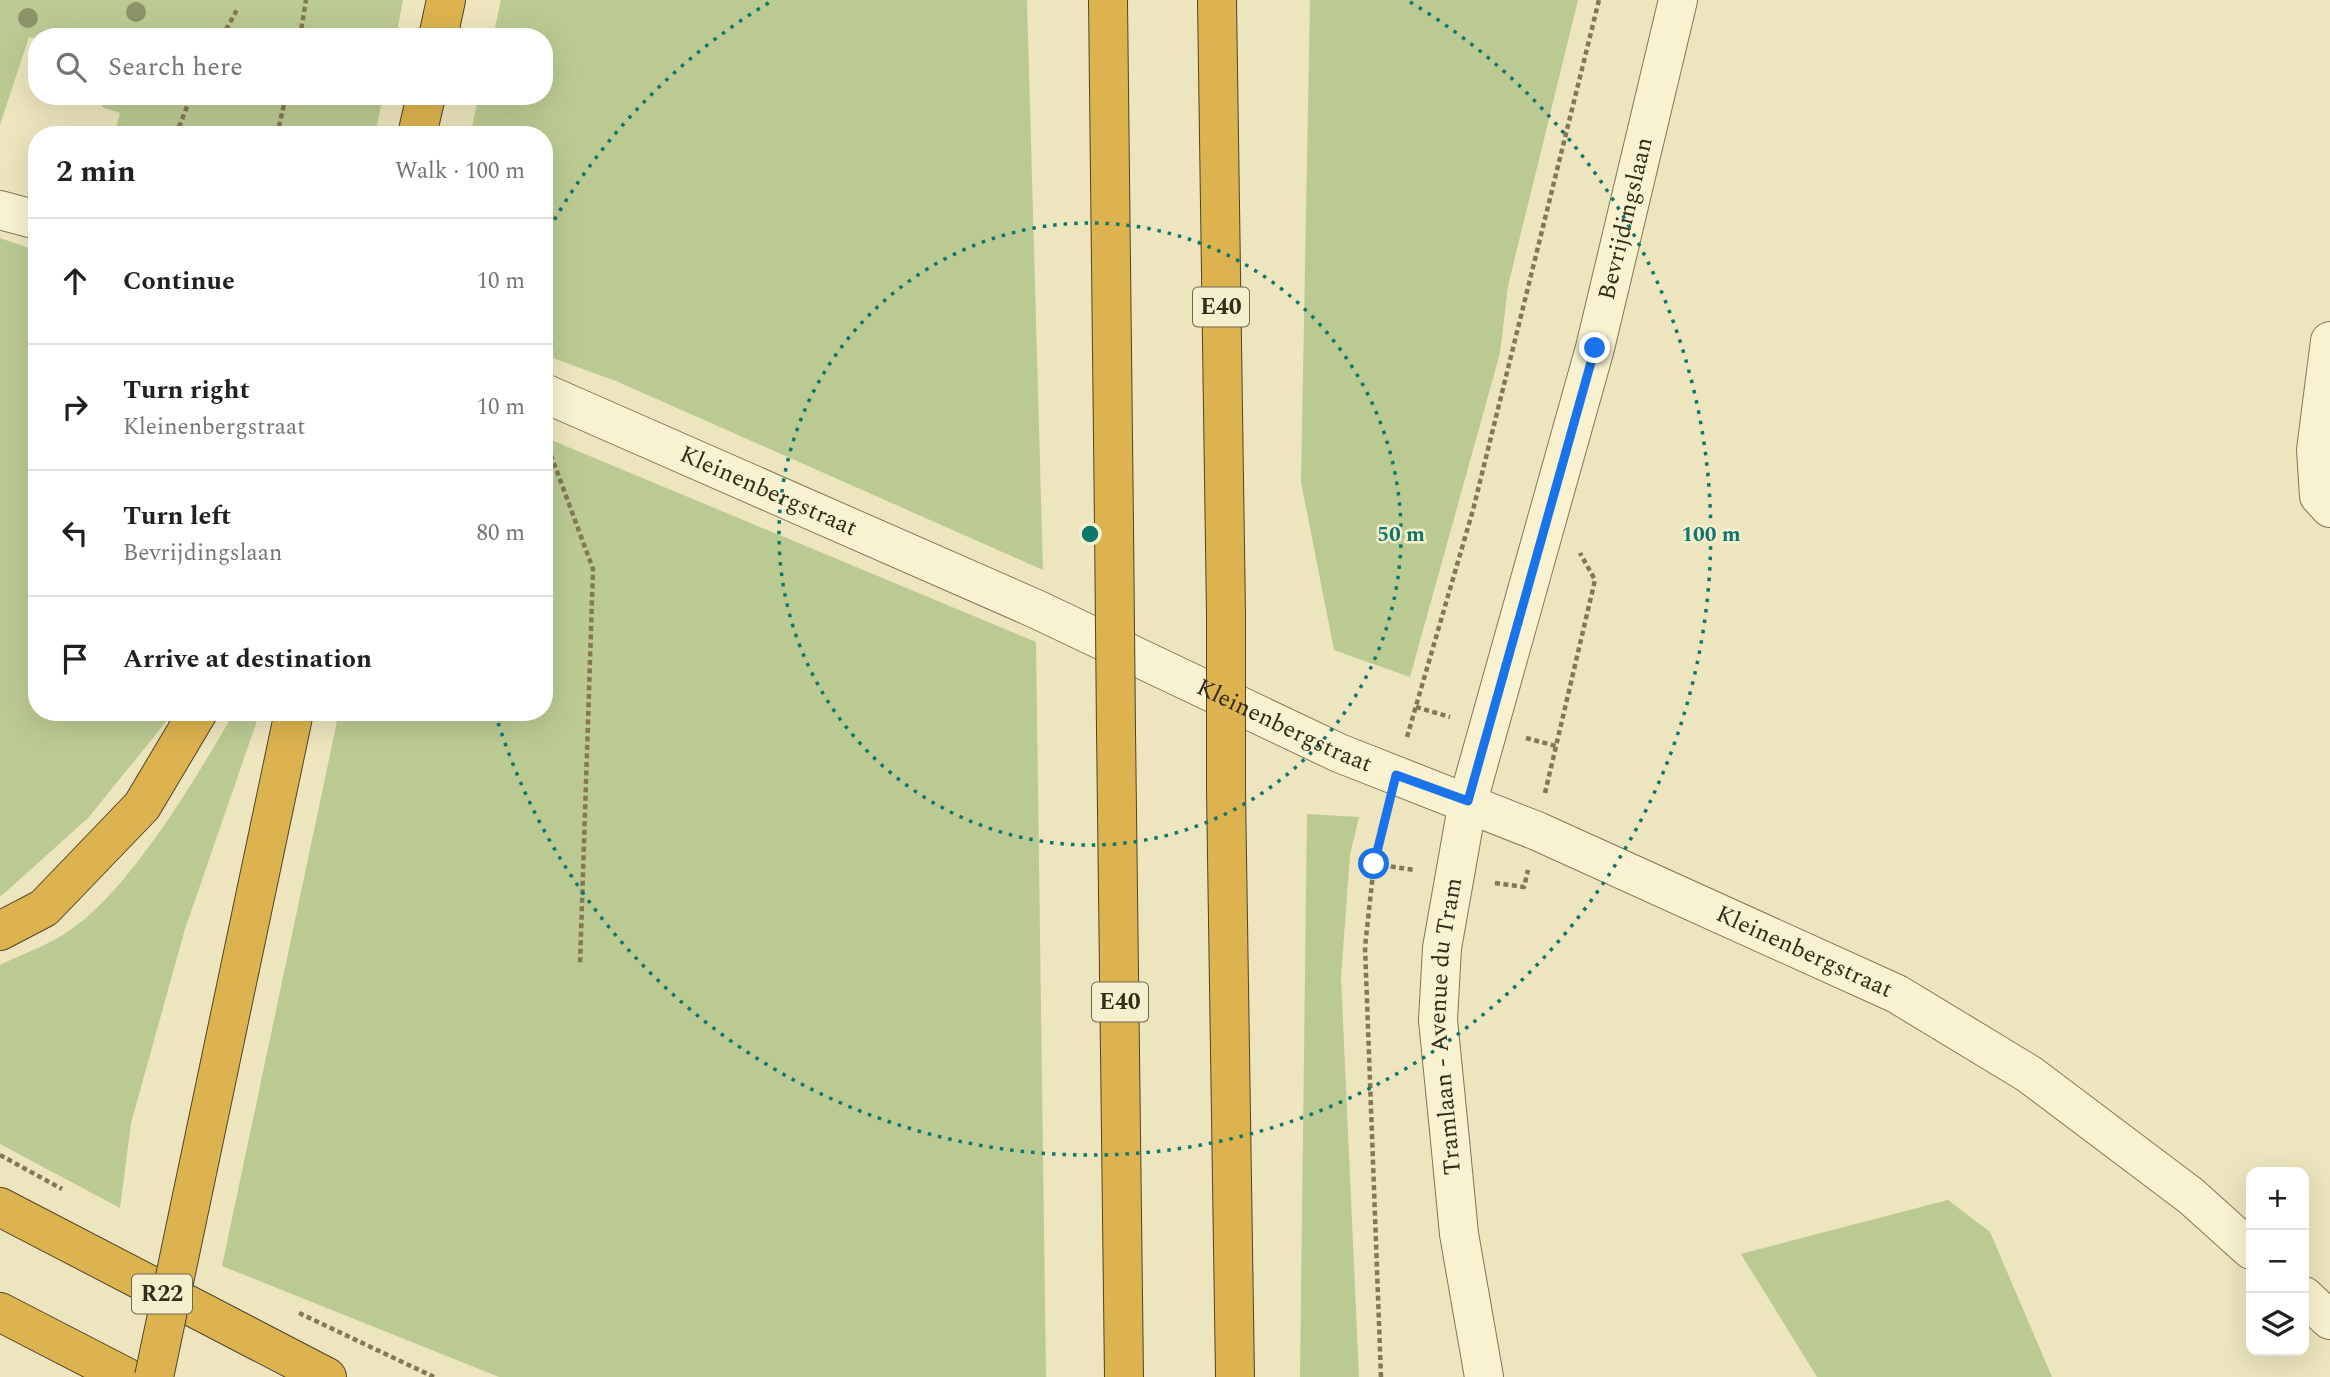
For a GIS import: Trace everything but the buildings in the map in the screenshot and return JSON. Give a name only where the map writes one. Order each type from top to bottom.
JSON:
[{"type":"highway","points":[[440,28],[446,0]]},
{"type":"highway","name":"E40","points":[[1108,0],[1125,1377]]},
{"type":"highway","name":"E40","points":[[1217,0],[1235,1377]]},
{"type":"highway","points":[[419,126],[424,105]]},
{"type":"highway","points":[[0,931],[44,908],[142,806],[193,721]]},
{"type":"highway","points":[[154,1377],[292,721]]},
{"type":"highway","name":"R22","points":[[0,1208],[327,1377]]},
{"type":"highway","points":[[0,1312],[126,1377]]},
{"type":"street","name":"Bevrijdingslaan","points":[[1468,801],[1595,348],[1678,0]]},
{"type":"street","points":[[0,210],[28,218]]},
{"type":"street","points":[[2329,350],[2316,450],[2319,496],[2330,508]]},
{"type":"street","name":"Kleinenbergstraat","points":[[553,397],[1036,609],[1339,752],[1468,801],[1766,933],[1897,995],[2029,1074],[2191,1196],[2246,1246]]},
{"type":"street","name":"Tramlaan - Avenue du Tram","points":[[1468,801],[1442,948],[1438,1020],[1459,1234],[1484,1377]]},
{"type":"street","points":[[2309,1301],[2330,1320]]},
{"type":"path","points":[[301,28],[306,0]]},
{"type":"path","points":[[1381,1377],[1365,947],[1374,864],[1396,775],[1472,510],[1599,0]]},
{"type":"path","points":[[227,28],[238,8]]},
{"type":"path","points":[[179,126],[188,105]]},
{"type":"path","points":[[278,126],[284,105]]},
{"type":"path","points":[[553,462],[593,569],[580,965]]},
{"type":"green space","points":[[0,0],[403,0],[398,28],[28,28],[28,40],[0,125]]},
{"type":"green space","points":[[501,0],[1027,0],[1043,570],[616,381],[553,358],[553,126],[472,126],[477,105],[553,105],[553,28],[495,28]]},
{"type":"green space","points":[[1310,0],[1578,0],[1508,286],[1500,353],[1410,677],[1334,650],[1301,482]]},
{"type":"green space","points":[[381,105],[377,126],[116,126],[120,113],[102,107]]},
{"type":"green space","points":[[0,238],[28,248],[28,721],[167,721],[88,818],[0,897]]},
{"type":"green space","points":[[553,441],[1036,642],[1046,1377],[499,1377],[222,1266],[337,721],[553,721]]},
{"type":"green space","points":[[229,721],[257,721],[185,929],[131,1123],[120,1208],[0,1144],[0,965],[63,935],[112,893],[158,834]]},
{"type":"green space","points":[[1307,814],[1359,817],[1350,855],[1341,977],[1359,1377],[1300,1377]]},
{"type":"green space","points":[[1948,1200],[1990,1232],[2052,1377],[1817,1377],[1741,1254]]},
{"type":"route","points":[[1374,864],[1396,775],[1468,801],[1595,348]]}]
